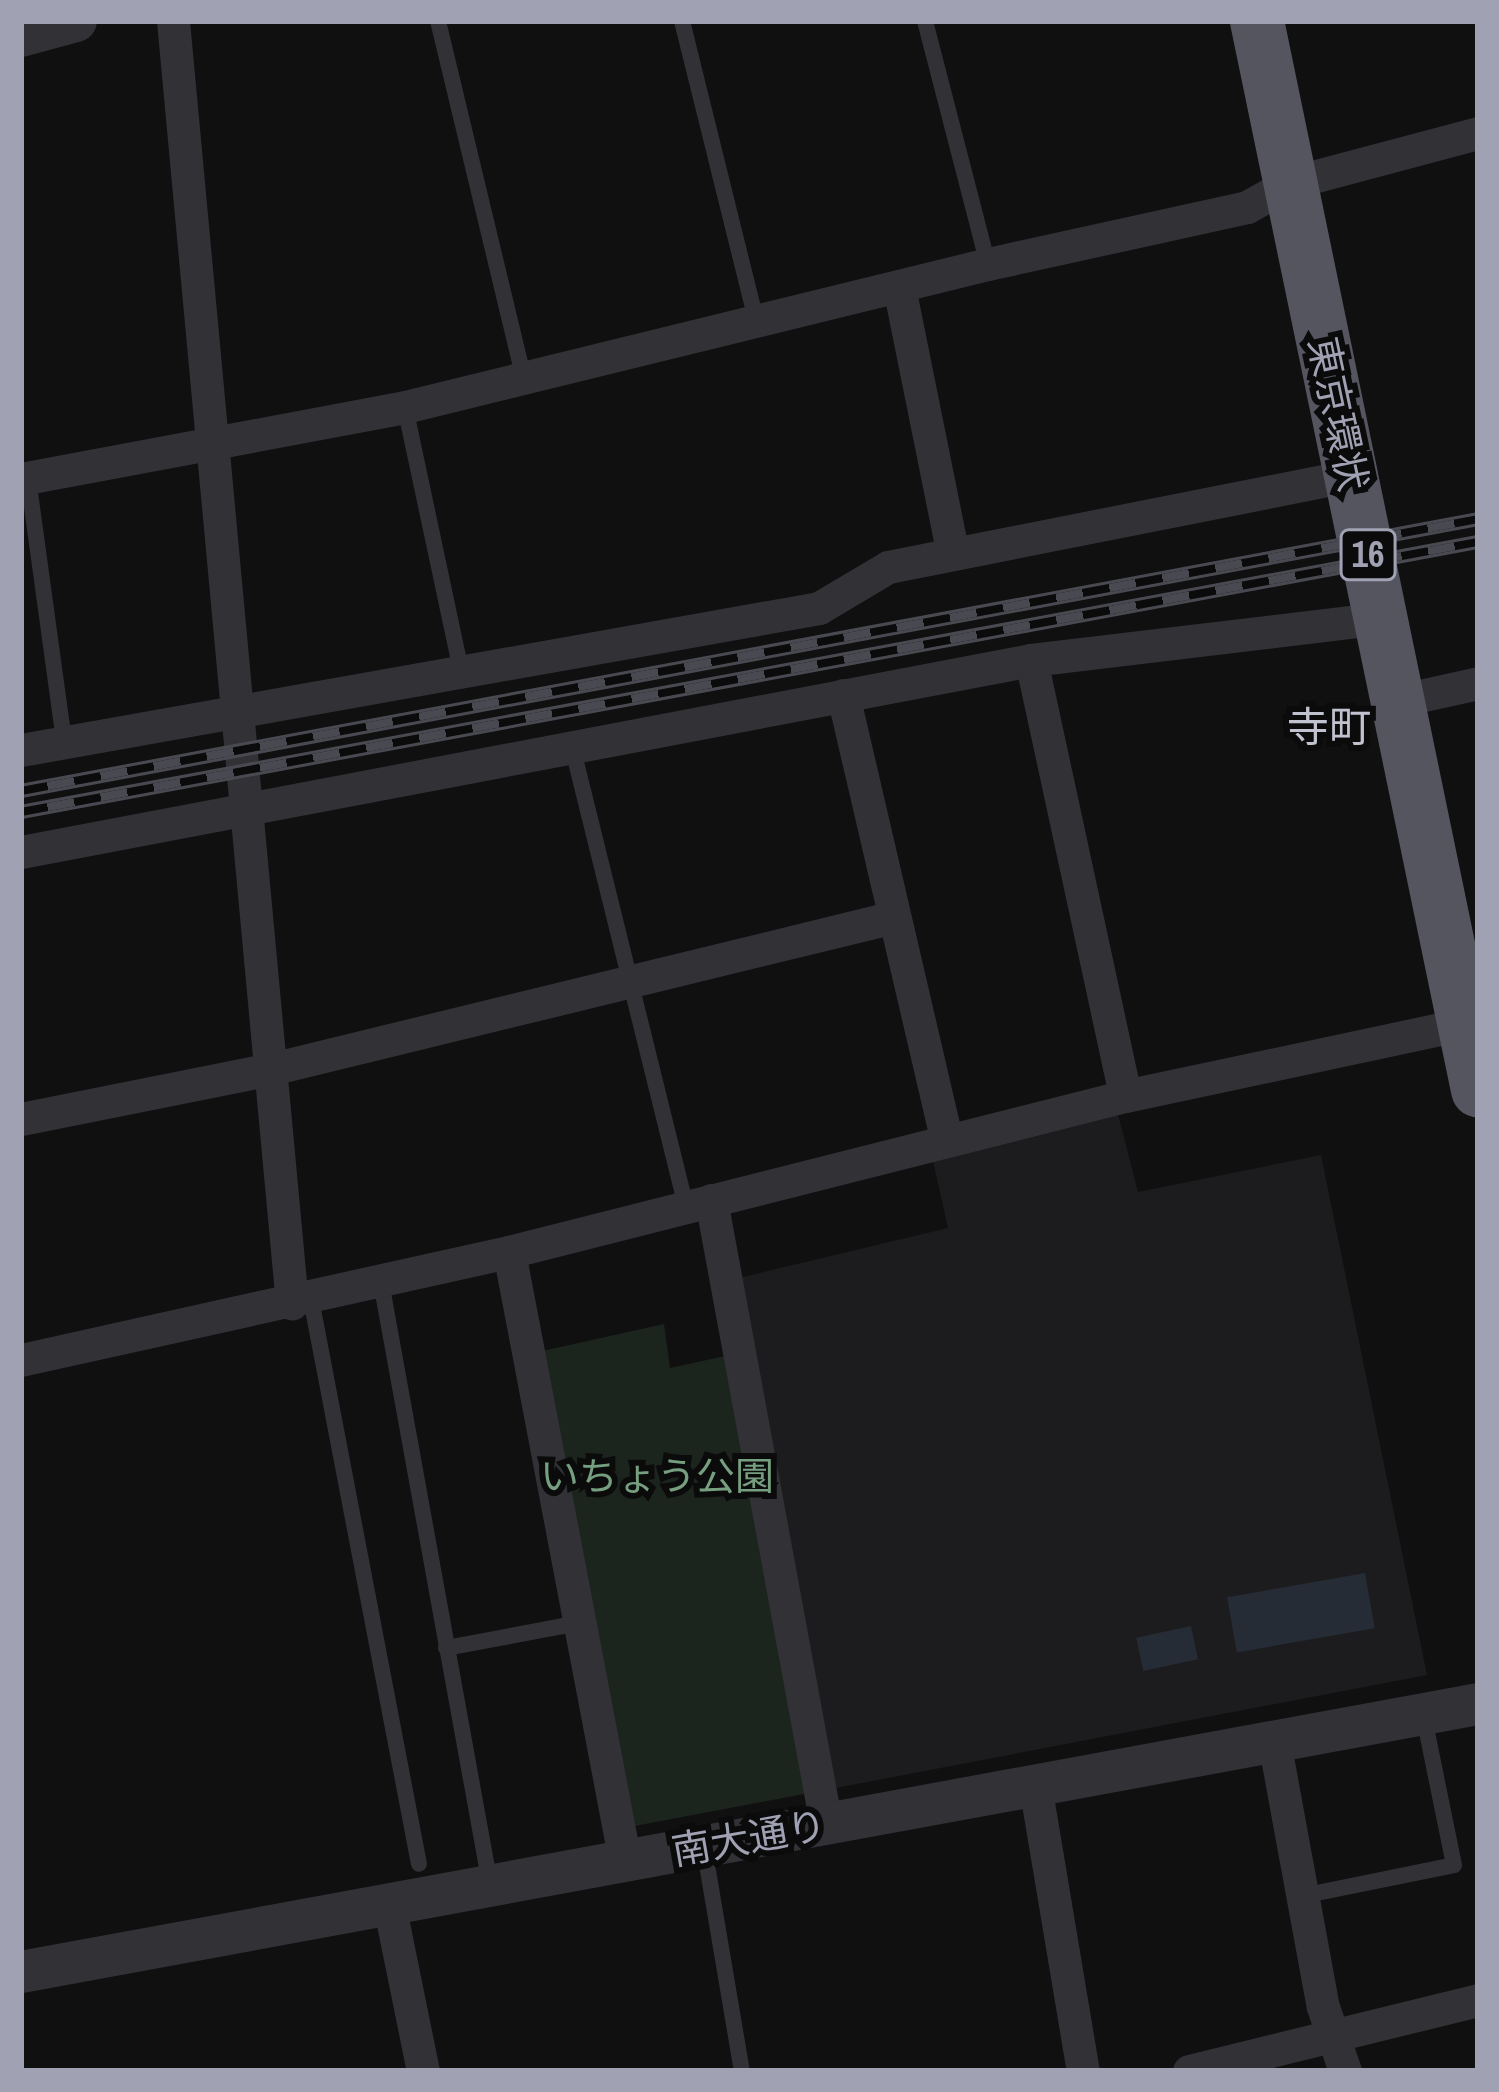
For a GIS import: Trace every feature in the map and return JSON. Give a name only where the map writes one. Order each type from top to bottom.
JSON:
[{"type":"highway","name":"東京環状","points":[[1257,21],[1397,701],[1471,1023],[1478,1090]]},
{"type":"street","points":[[21,36],[76,21]]},
{"type":"street","points":[[173,21],[267,1070],[302,1301]]},
{"type":"street","points":[[25,479],[405,407],[988,264],[1247,207],[1290,183],[1478,133]]},
{"type":"street","points":[[899,287],[952,551]]},
{"type":"street","points":[[21,750],[819,608],[888,567],[952,551],[1351,475]]},
{"type":"street","points":[[21,852],[1031,660],[1381,618]]},
{"type":"street","points":[[1031,660],[1126,1096]]},
{"type":"street","points":[[1397,701],[1478,683]]},
{"type":"street","points":[[843,695],[946,1139]]},
{"type":"street","points":[[21,1119],[267,1070],[633,985],[893,916]]},
{"type":"street","points":[[21,1360],[509,1252],[1126,1096],[1471,1023]]},
{"type":"street","points":[[698,1203],[826,1824]]},
{"type":"street","points":[[509,1252],[625,1861]]},
{"type":"street","name":"南大通り","points":[[21,1972],[1478,1704]]},
{"type":"street","points":[[1274,1742],[1302,1896],[1345,2071]]},
{"type":"street","points":[[1035,1785],[1083,2071]]},
{"type":"street","points":[[389,1904],[423,2071]]},
{"type":"street","points":[[1190,2071],[1332,2032],[1478,2000]]},
{"type":"lane","points":[[438,21],[524,379]]},
{"type":"lane","points":[[682,21],[756,322]]},
{"type":"lane","points":[[925,21],[988,264]]},
{"type":"lane","points":[[405,407],[461,671]]},
{"type":"lane","points":[[25,479],[64,742]]},
{"type":"lane","points":[[572,746],[633,985],[698,1203]]},
{"type":"lane","points":[[381,1282],[490,1886]]},
{"type":"lane","points":[[302,1301],[419,1864]]},
{"type":"lane","points":[[446,1648],[580,1623]]},
{"type":"lane","points":[[1302,1896],[1454,1865],[1424,1714]]},
{"type":"lane","points":[[704,1846],[742,2071]]},
{"type":"shaded area","points":[[1114,1099],[1138,1192],[1321,1155],[1427,1675],[820,1791],[726,1281],[948,1228],[929,1143]]},
{"type":"shaded area","points":[[1365,1573],[1375,1628],[1237,1652],[1227,1597]]},
{"type":"shaded area","points":[[1191,1626],[1198,1659],[1143,1671],[1136,1638]]},
{"type":"green space","name":"いちょう公園","points":[[664,1324],[670,1368],[739,1353],[820,1791],[619,1829],[529,1354]]},
{"type":"railway","points":[[21,791],[1478,519]]},
{"type":"railway","points":[[21,812],[1478,542]]},
{"type":"district","name":"寺町","points":[[1329,727]]}]
